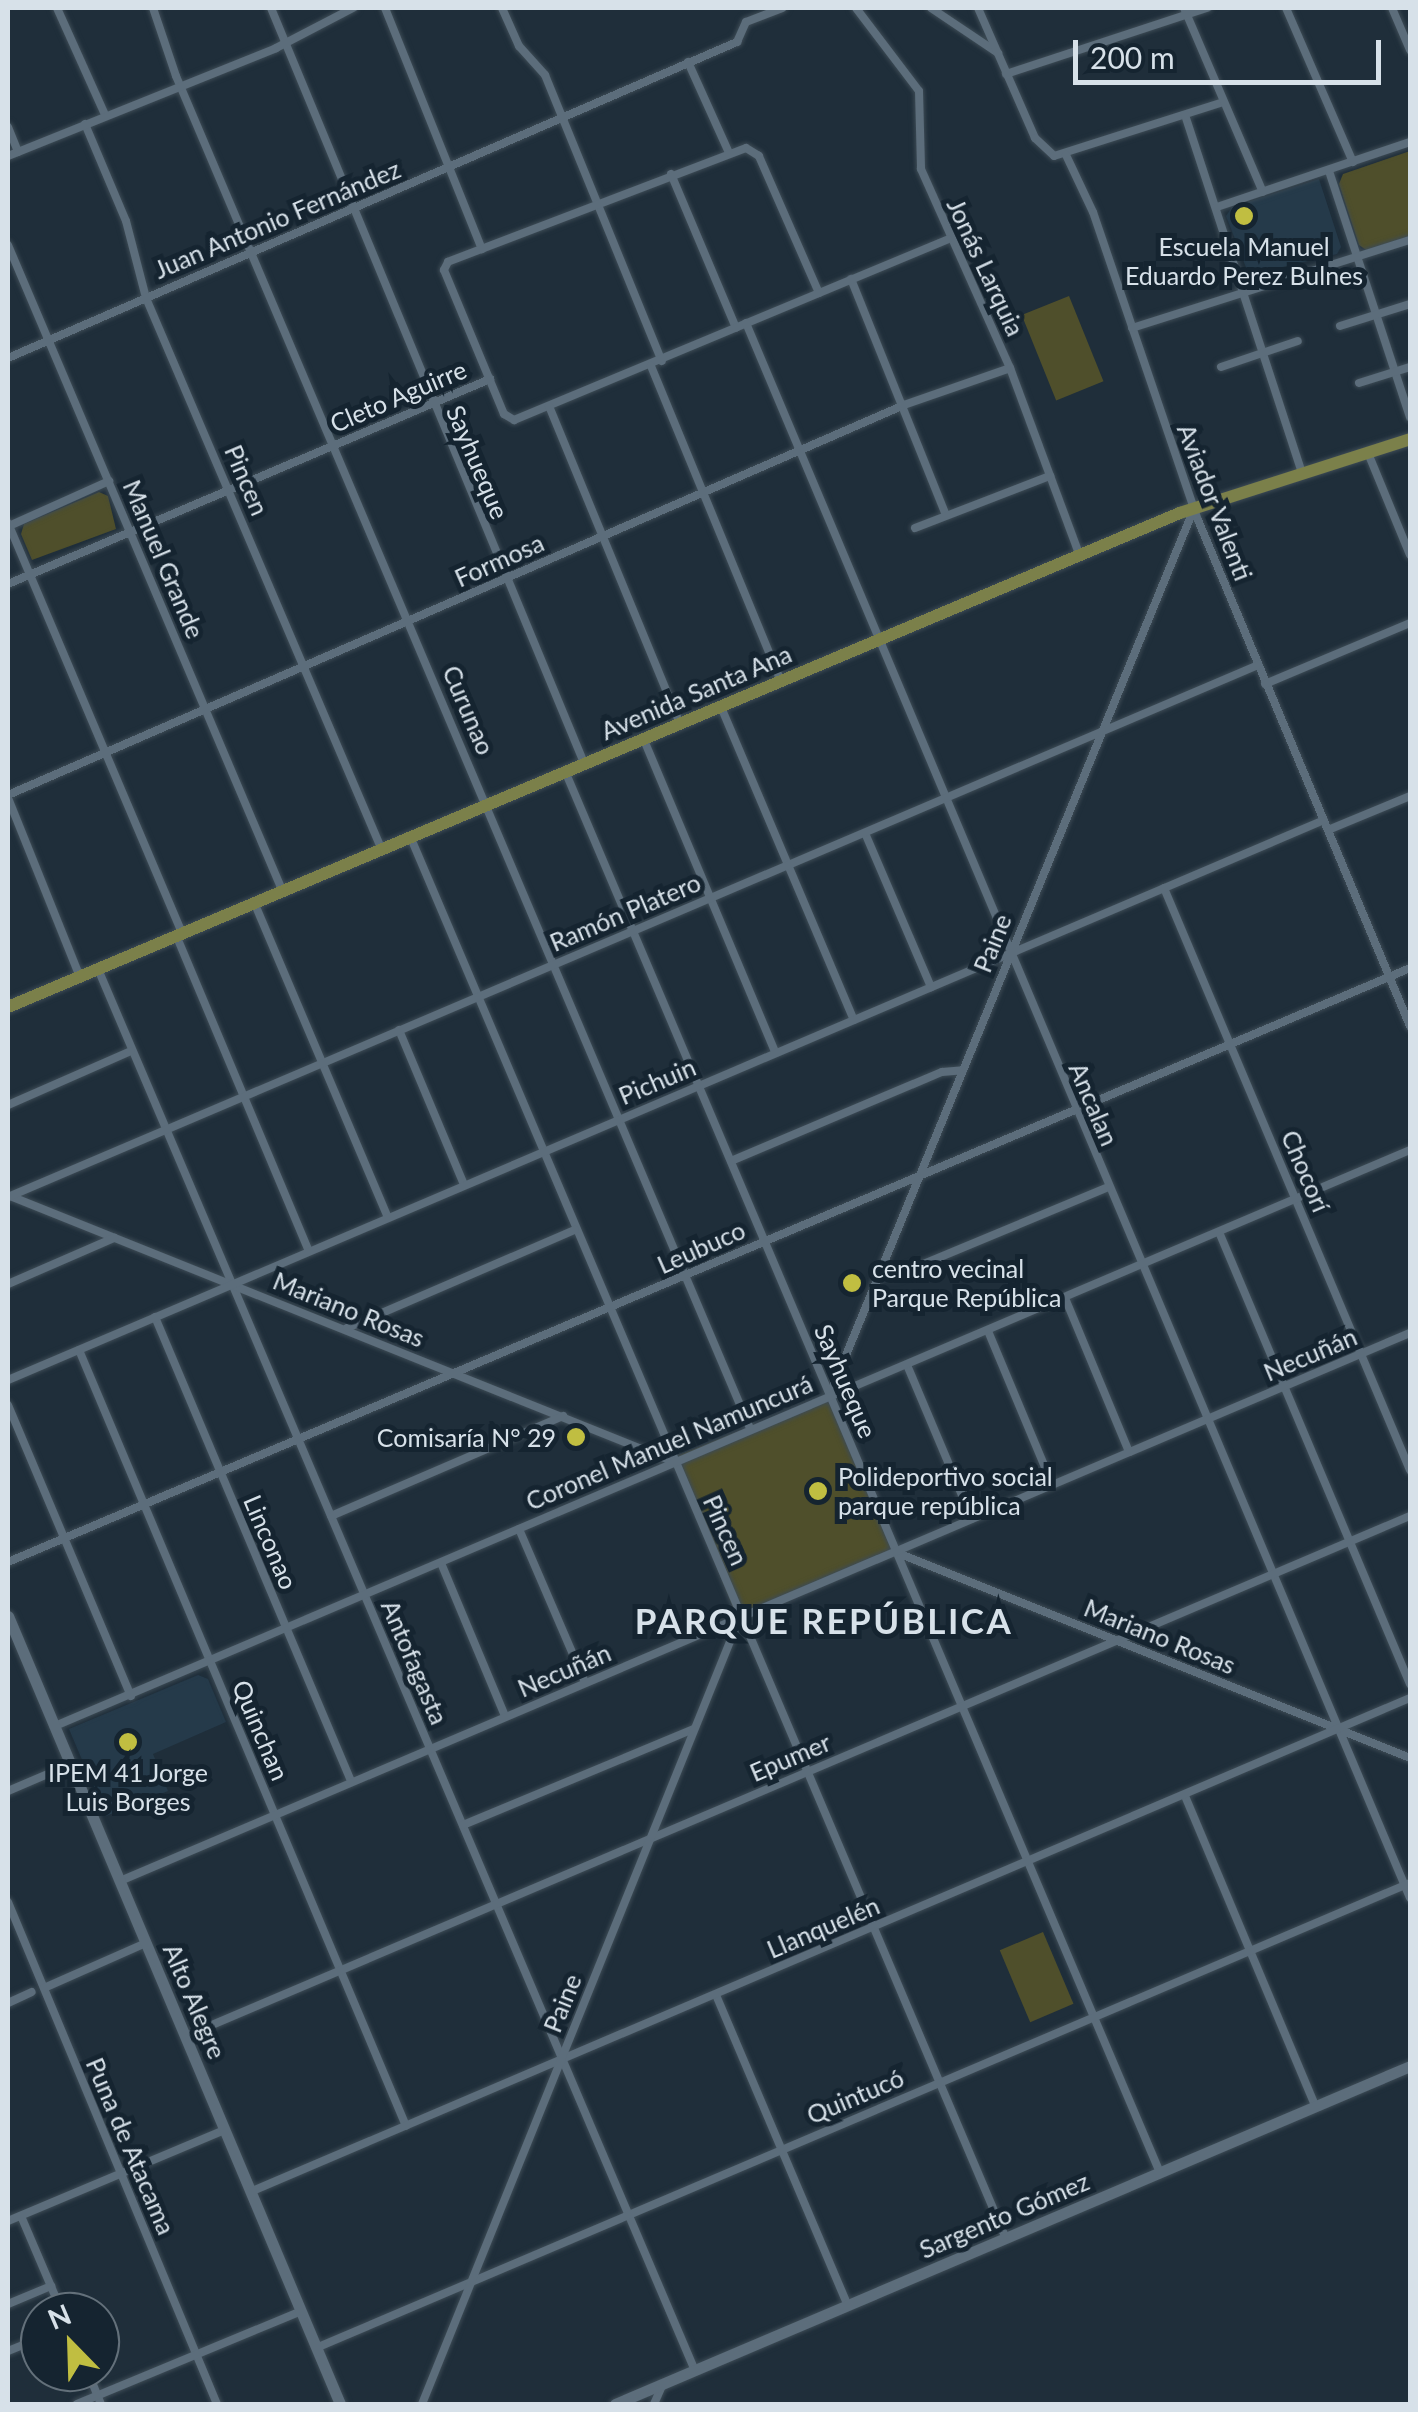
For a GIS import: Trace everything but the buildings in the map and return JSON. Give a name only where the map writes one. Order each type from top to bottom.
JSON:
[{"type":"main road","name":"Avenida Santa Ana","points":[[8,1007],[1079,554],[1194,508],[1410,438]]},
{"type":"main road","name":"Alto Alegre","points":[[8,1616],[340,2404]]},
{"type":"main road","name":"Sargento Gómez","points":[[615,2404],[1410,2066]]},
{"type":"street","points":[[57,8],[105,115]]},
{"type":"street","name":"Curunao","points":[[153,8],[180,86],[750,1428]]},
{"type":"street","points":[[261,8],[271,9]]},
{"type":"street","points":[[8,156],[285,43],[353,8]]},
{"type":"street","points":[[385,8],[482,248]]},
{"type":"street","points":[[502,8],[519,46],[545,75],[594,204],[662,361]]},
{"type":"street","name":"Juan Antonio Fernández","points":[[8,358],[737,42],[746,22],[782,8]]},
{"type":"street","name":"Jonás Larquia","points":[[856,8],[919,91],[918,159],[948,239],[1010,368],[1079,554]]},
{"type":"street","points":[[931,8],[998,53]]},
{"type":"street","points":[[978,8],[1038,144],[1054,156],[1224,102]]},
{"type":"street","points":[[1006,74],[1185,11],[1207,8]]},
{"type":"street","points":[[1286,8],[1353,162]]},
{"type":"street","points":[[1392,8],[1409,44]]},
{"type":"street","name":"Sayhueque","points":[[271,9],[350,208],[584,764]]},
{"type":"street","points":[[1185,11],[1263,192]]},
{"type":"street","points":[[688,62],[728,153]]},
{"type":"street","points":[[1185,115],[1302,474]]},
{"type":"street","name":"Pincen","points":[[85,124],[126,221],[146,298],[381,848]]},
{"type":"street","points":[[8,127],[18,152]]},
{"type":"street","points":[[1217,207],[1410,142]]},
{"type":"street","points":[[490,379],[444,270],[448,262],[746,148],[759,156],[819,293]]},
{"type":"street","name":"Aviador Valenti","points":[[1066,155],[1132,328],[1194,508],[1410,1026]]},
{"type":"street","points":[[1328,170],[1410,417]]},
{"type":"street","points":[[671,174],[736,328]]},
{"type":"street","name":"Cleto Aguirre","points":[[8,584],[490,379],[508,419],[651,366],[948,239]]},
{"type":"street","points":[[1132,328],[1410,240]]},
{"type":"street","name":"Manuel Grande","points":[[8,245],[282,890]]},
{"type":"street","points":[[850,279],[946,515]]},
{"type":"street","points":[[1340,326],[1410,304]]},
{"type":"street","name":"Ancalan","points":[[746,324],[942,798],[1338,1730],[1408,1884],[1410,1898]]},
{"type":"street","points":[[1221,367],[1298,341]]},
{"type":"street","points":[[651,366],[781,681]]},
{"type":"street","points":[[1359,383],[1410,367]]},
{"type":"street","name":"Formosa","points":[[8,796],[904,405],[1010,368]]},
{"type":"street","points":[[549,406],[680,724]]},
{"type":"street","points":[[1368,453],[1410,555]]},
{"type":"street","points":[[915,528],[1050,476]]},
{"type":"street","points":[[109,482],[8,524],[106,752],[309,1251]]},
{"type":"street","name":"Paine","points":[[830,1394],[1098,732],[1194,508]]},
{"type":"street","points":[[1265,684],[1410,623]]},
{"type":"street","name":"Ramón Platero","points":[[8,1196],[1258,665]]},
{"type":"street","points":[[721,707],[854,1020]]},
{"type":"street","points":[[644,740],[775,1052]]},
{"type":"street","name":"Sayhueque","points":[[565,771],[1160,2173]]},
{"type":"street","points":[[8,796],[80,977]]},
{"type":"street","points":[[1328,830],[1410,796]]},
{"type":"street","name":"Pichuin","points":[[8,1380],[1324,820]]},
{"type":"street","points":[[866,832],[931,987]]},
{"type":"street","name":"Pincen","points":[[410,836],[1006,2240]]},
{"type":"street","name":"Chocorí","points":[[1164,888],[1410,1470]]},
{"type":"street","points":[[254,902],[388,1218]]},
{"type":"street","name":"Leubuco","points":[[8,1562],[1410,968]]},
{"type":"street","name":"Antofagasta","points":[[98,969],[694,2371]]},
{"type":"street","points":[[399,1030],[464,1185]]},
{"type":"street","points":[[8,1105],[131,1051]]},
{"type":"street","points":[[731,1162],[942,1072],[963,1070]]},
{"type":"street","name":"Coronel Manuel Namuncurá","points":[[55,1726],[1410,1150]]},
{"type":"street","points":[[880,1276],[897,1275],[1108,1187]]},
{"type":"street","name":"Mariano Rosas","points":[[8,1196],[347,1328],[674,1462]]},
{"type":"street","points":[[347,1328],[575,1230]]},
{"type":"street","points":[[1220,1232],[1410,1684]]},
{"type":"street","points":[[8,1284],[114,1238]]},
{"type":"street","points":[[1066,1298],[1130,1452]]},
{"type":"street","name":"Linconao","points":[[155,1317],[351,1782]]},
{"type":"street","points":[[988,1330],[1052,1484]]},
{"type":"street","name":"Necuñán","points":[[120,1880],[1410,1333]]},
{"type":"street","name":"Quinchan","points":[[78,1350],[406,2126]]},
{"type":"street","points":[[907,1366],[972,1518]]},
{"type":"street","points":[[8,1405],[131,1696]]},
{"type":"street","points":[[331,1516],[563,1416]]},
{"type":"street","name":"Epumer","points":[[186,2036],[1410,1516]]},
{"type":"street","points":[[519,1529],[585,1682]]},
{"type":"street","name":"Mariano Rosas","points":[[894,1552],[1410,1758]]},
{"type":"street","points":[[440,1562],[505,1716]]},
{"type":"street","name":"Paine","points":[[422,2404],[740,1617]]},
{"type":"street","name":"Llanquelén","points":[[250,2192],[1410,1698]]},
{"type":"street","points":[[463,1825],[696,1728]]},
{"type":"street","points":[[8,1791],[70,1764]]},
{"type":"street","points":[[1186,1796],[1316,2107]]},
{"type":"street","name":"Quintucó","points":[[316,2348],[1408,1884]]},
{"type":"street","name":"Puna de Atacama","points":[[8,1902],[218,2404]]},
{"type":"street","points":[[44,1988],[146,1943]]},
{"type":"street","points":[[8,2003],[32,1992]]},
{"type":"street","points":[[716,1995],[848,2306]]},
{"type":"street","points":[[8,2221],[224,2130]]},
{"type":"street","points":[[21,2216],[54,2292]]},
{"type":"street","points":[[8,2304],[51,2286]]},
{"type":"street","points":[[77,2404],[99,2400],[301,2310]]},
{"type":"street","points":[[654,2404],[663,2384]]},
{"type":"shaded area","points":[[1410,151],[1410,236],[1366,250],[1359,245],[1339,184],[1343,174]]},
{"type":"shaded area","points":[[1319,179],[1341,247],[1337,254],[1249,275],[1226,216],[1232,207]]},
{"type":"shaded area","points":[[1069,296],[1103,381],[1056,400],[1022,315]]},
{"type":"shaded area","points":[[99,492],[108,496],[116,529],[32,560],[21,534],[24,524]]},
{"type":"shaded area","points":[[830,1394],[894,1553],[736,1616],[672,1458]]},
{"type":"shaded area","name":"IPEM 41 Jorge Luis Borges","points":[[198,1675],[208,1679],[226,1722],[153,1754],[168,1791],[106,1816],[69,1729]]},
{"type":"shaded area","points":[[1043,1932],[1073,2004],[1030,2022],[1000,1950]]},
{"type":"place","name":"Escuela Manuel Eduardo Perez Bulnes","points":[[1244,216]]},
{"type":"place","name":"centro vecinal Parque República","points":[[852,1283]]},
{"type":"place","name":"Comisaría N° 29","points":[[576,1437]]},
{"type":"place","name":"Polideportivo social parque república","points":[[818,1491]]},
{"type":"place","name":"IPEM 41 Jorge Luis Borges","points":[[128,1742]]},
{"type":"district","name":"PARQUE REPÚBLICA","points":[[824,1620]]}]
